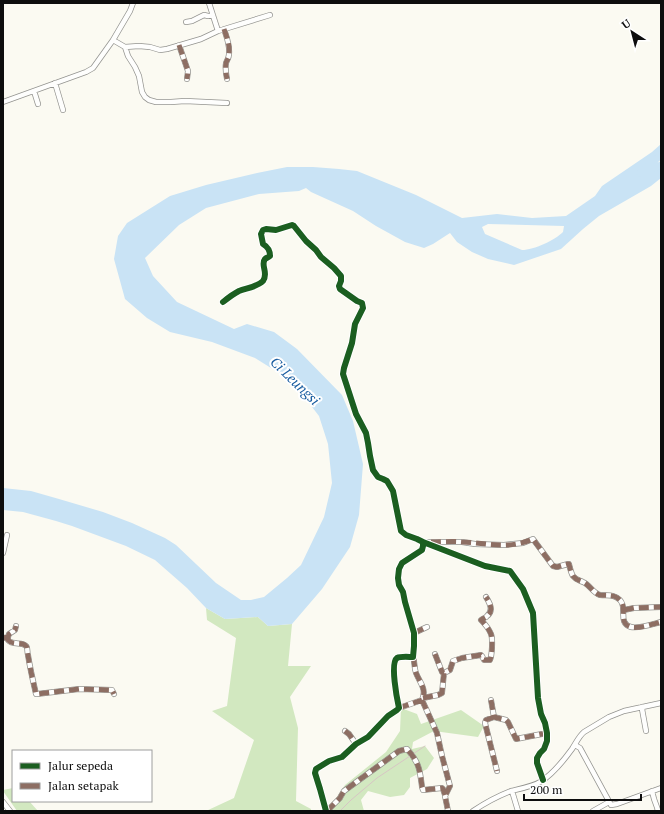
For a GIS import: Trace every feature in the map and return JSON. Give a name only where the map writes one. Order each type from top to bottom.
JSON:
[{"type":"street","points":[[3,102],[86,72],[93,68],[114,40],[133,3]]},
{"type":"street","points":[[209,3],[218,31]]},
{"type":"street","points":[[186,22],[192,21],[204,15],[213,15]]},
{"type":"street","points":[[114,40],[125,47],[140,46],[160,50],[167,49],[270,15]]},
{"type":"street","points":[[224,29],[229,43],[229,57],[226,62],[225,70],[226,79]]},
{"type":"street","points":[[179,45],[188,71],[187,79]]},
{"type":"street","points":[[125,47],[128,56],[139,76],[142,92],[149,100],[156,102],[185,101],[227,103]]},
{"type":"street","points":[[55,83],[64,110]]},
{"type":"street","points":[[34,91],[38,104]]},
{"type":"street","points":[[223,302],[235,294],[263,281],[266,273],[263,265],[264,261],[270,256],[268,246],[263,244],[261,234],[263,230],[276,230],[292,225],[321,257],[338,272],[341,276],[339,286],[340,289],[362,303],[363,308],[355,324],[352,343],[343,374],[356,414],[366,433],[374,470],[378,477],[387,482],[393,490],[401,530],[406,535],[485,566],[510,571],[523,589],[533,613],[538,698],[545,723],[547,741],[544,749],[537,758],[537,763],[543,780]]},
{"type":"street","points":[[3,553],[7,535]]},
{"type":"street","points":[[423,542],[462,542],[504,546],[523,543],[533,539],[553,566],[557,567],[569,564],[573,577],[577,580],[585,583],[600,595],[611,595],[621,601],[624,610],[623,617],[627,625],[631,627],[661,622]]},
{"type":"street","points":[[423,542],[422,550],[402,563],[399,569],[398,578],[414,633],[413,657],[415,670],[423,687],[422,699],[437,733],[450,786],[445,795]]},
{"type":"street","points":[[444,673],[450,670],[453,662],[456,660],[481,655],[484,660],[490,660],[492,657],[491,634],[481,620],[488,616],[490,611],[490,604],[486,597]]},
{"type":"street","points":[[624,610],[661,607]]},
{"type":"street","points":[[16,626],[15,630],[6,637],[11,643],[26,646],[36,694],[79,689],[112,690],[114,694]]},
{"type":"street","points":[[414,633],[427,628]]},
{"type":"street","points":[[435,654],[442,672],[444,673],[442,693],[398,708],[368,737],[356,744],[342,757],[329,761],[318,767],[315,774],[326,811],[340,798],[344,791],[399,751],[408,749],[419,766],[423,790],[443,788],[448,811]]},
{"type":"street","points":[[398,708],[394,679],[395,661],[400,657],[413,657]]},
{"type":"street","points":[[491,700],[494,717]]},
{"type":"street","points":[[473,811],[512,791],[539,783],[546,778],[562,761],[584,732],[610,717],[624,711],[661,703]]},
{"type":"street","points":[[642,707],[646,731]]},
{"type":"street","points":[[497,771],[485,723],[486,720],[494,717],[506,720],[517,739],[546,733]]},
{"type":"street","points":[[345,731],[356,744]]},
{"type":"street","points":[[575,745],[580,748],[610,803],[611,811]]},
{"type":"street","points":[[593,811],[610,803],[613,805],[617,804],[661,788]]},
{"type":"street","points":[[512,791],[518,811]]},
{"type":"street","points":[[652,791],[658,810],[657,811]]},
{"type":"street","points":[[3,802],[10,811]]},
{"type":"green space","points":[[206,608],[225,619],[258,617],[268,626],[292,624],[288,666],[311,666],[290,697],[298,728],[296,801],[311,809],[311,811],[206,811],[234,798],[254,740],[212,711],[227,706],[236,638],[207,620]]},
{"type":"green space","points":[[401,708],[417,714],[421,724],[461,710],[484,726],[478,737],[434,731],[413,742],[412,749],[425,746],[434,758],[427,769],[410,778],[410,787],[404,795],[390,797],[368,791],[361,800],[364,811],[329,811],[328,810],[345,785],[386,752],[400,731]]},
{"type":"green space","points":[[12,788],[12,802],[30,802],[38,811],[17,811],[3,790]]},
{"type":"water","name":"Ci Leungsi","points":[[661,144],[661,155],[645,170],[648,171],[661,165],[661,178],[651,186],[599,216],[561,249],[514,265],[488,259],[472,252],[457,242],[450,233],[424,248],[405,242],[353,211],[311,192],[306,188],[299,191],[259,194],[206,208],[179,225],[145,258],[153,276],[177,302],[234,329],[247,324],[274,332],[297,349],[342,395],[353,421],[363,464],[359,515],[350,547],[322,589],[292,624],[268,626],[258,617],[225,619],[206,608],[187,588],[155,560],[126,546],[72,526],[23,512],[3,510],[3,488],[31,491],[103,512],[132,523],[165,538],[176,545],[216,583],[241,600],[251,600],[264,597],[301,565],[324,517],[332,483],[328,444],[319,416],[302,394],[279,373],[255,358],[212,342],[170,332],[147,318],[125,299],[114,259],[118,236],[127,223],[170,196],[206,185],[287,167],[313,167],[357,171],[416,195],[462,218],[497,214],[532,218],[566,216],[595,196],[602,186],[652,152]],"holes":[[[488,224],[564,226],[563,232],[550,241],[527,250],[522,250],[485,234],[482,227]]]},
{"type":"waterway","points":[[640,173],[661,155]]},
{"type":"waterway","points":[[645,170],[648,171],[661,165]]},
{"type":"railway","points":[[340,811],[377,778],[425,746]]},
{"type":"marked path","points":[[224,29],[229,48],[229,57],[226,63],[227,79]]},
{"type":"marked path","points":[[179,45],[188,71],[187,79]]},
{"type":"marked path","points":[[431,542],[506,545],[533,539],[553,566],[557,567],[569,564],[574,577],[585,583],[595,593],[618,598],[622,603],[623,619],[627,625],[631,627],[638,627],[661,622]]},
{"type":"marked path","points":[[423,698],[442,693],[444,673],[450,670],[453,661],[481,655],[484,660],[490,660],[492,636],[488,628],[481,620],[487,617],[491,609],[486,597]]},
{"type":"marked path","points":[[624,610],[661,607]]},
{"type":"marked path","points":[[3,638],[8,637],[9,634],[15,630],[16,626]]},
{"type":"marked path","points":[[414,633],[427,627]]},
{"type":"marked path","points":[[8,637],[10,642],[22,644],[27,647],[36,694],[79,689],[112,690],[114,694]]},
{"type":"marked path","points":[[435,654],[442,672],[444,673]]},
{"type":"marked path","points":[[413,657],[415,671],[424,693],[422,700],[437,733],[450,786],[445,796],[448,811]]},
{"type":"marked path","points":[[399,708],[422,700]]},
{"type":"marked path","points":[[491,700],[494,717],[506,720],[516,739],[547,733]]},
{"type":"marked path","points":[[494,717],[486,720],[485,723],[497,771]]},
{"type":"marked path","points":[[345,731],[356,744]]},
{"type":"marked path","points":[[327,811],[340,798],[344,791],[399,751],[407,749],[418,766],[423,790],[442,788],[445,795]]},
{"type":"cycle path","points":[[223,302],[239,291],[261,283],[265,278],[263,264],[265,259],[270,256],[270,252],[263,244],[261,234],[263,230],[266,229],[276,230],[292,225],[294,226],[321,257],[341,276],[339,286],[340,289],[362,303],[363,308],[355,324],[352,343],[343,374],[356,414],[366,433],[373,470],[378,477],[387,481],[393,491],[401,531],[406,535],[423,542],[422,550],[402,563],[399,569],[399,585],[403,592],[414,633],[413,657],[399,657],[395,661],[394,674],[399,708],[388,716],[368,737],[356,744],[342,757],[329,761],[316,769],[315,773],[326,811]]},
{"type":"cycle path","points":[[423,542],[485,566],[510,571],[523,589],[533,613],[538,698],[547,733],[547,741],[544,749],[537,758],[537,763],[543,780]]}]
